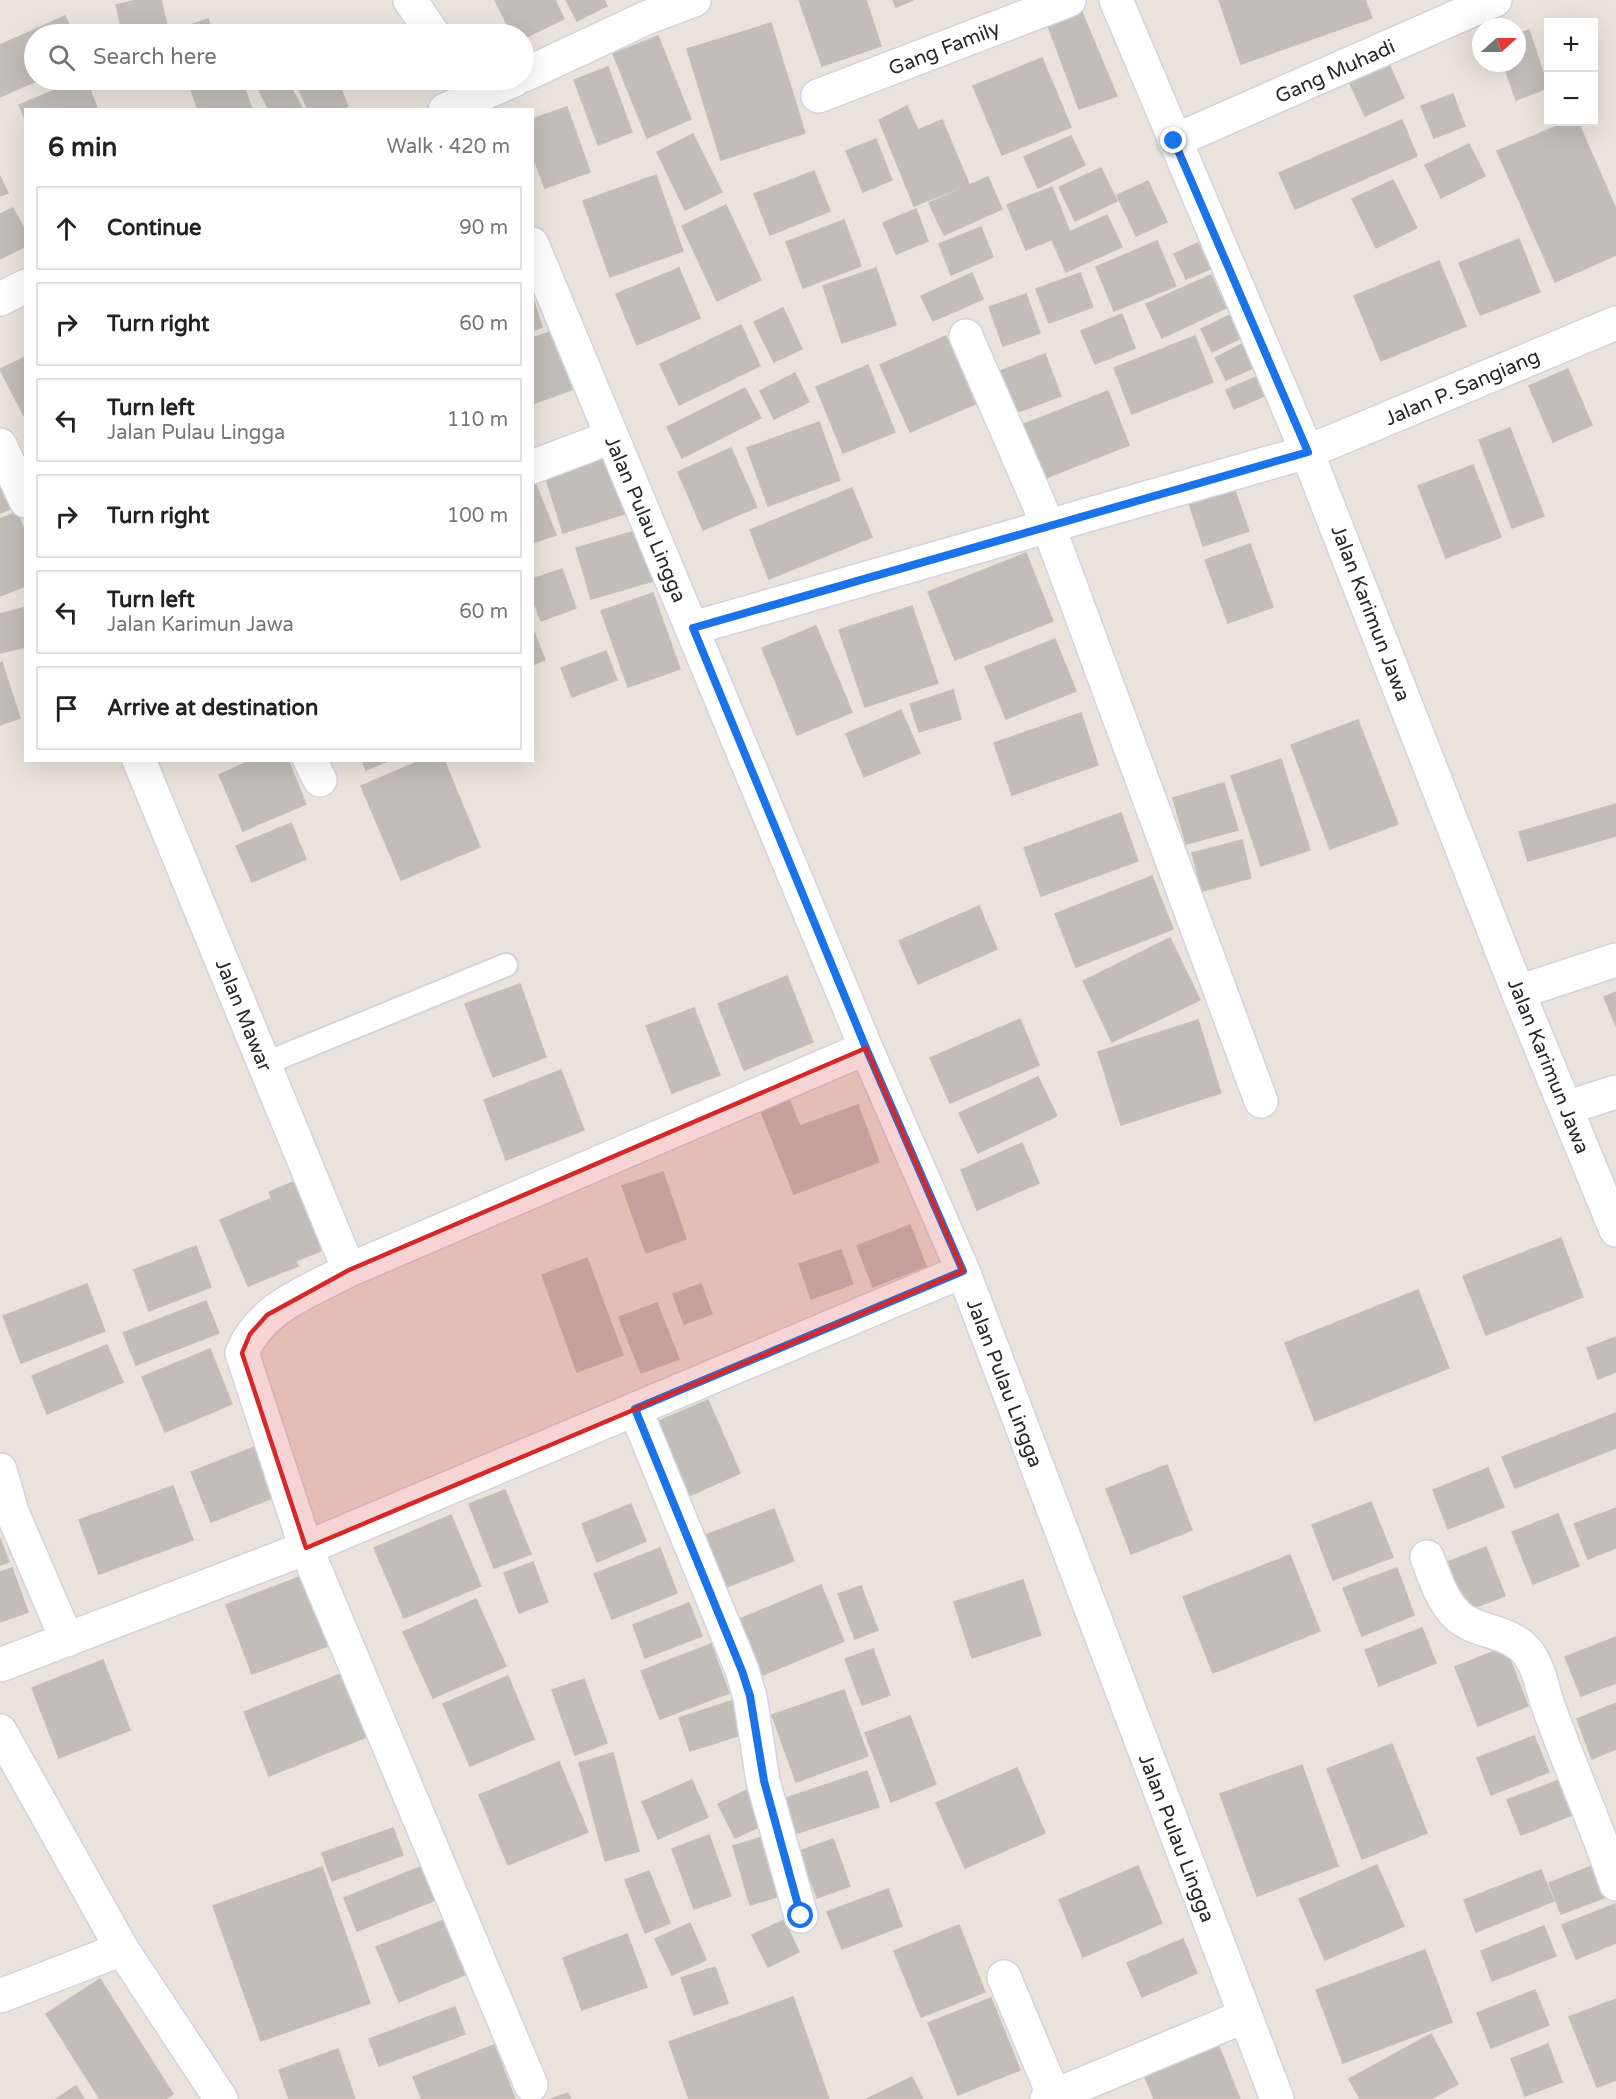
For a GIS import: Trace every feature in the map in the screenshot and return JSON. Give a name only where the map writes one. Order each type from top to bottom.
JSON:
[{"type":"street","points":[[410,0],[426,24]]},
{"type":"street","points":[[534,70],[646,18],[694,0]]},
{"type":"street","name":"Gang Family","points":[[818,96],[1069,0]]},
{"type":"street","name":"Jalan Karimun Jawa","points":[[1116,0],[1308,452],[1518,992],[1616,1230]]},
{"type":"street","name":"Gang Muhadi","points":[[1174,141],[1495,0]]},
{"type":"street","points":[[465,99],[488,90]]},
{"type":"street","name":"Jalan Pulau Lingga","points":[[534,249],[866,1048],[963,1271],[1277,2099]]},
{"type":"street","points":[[0,299],[24,287]]},
{"type":"street","name":"Jalan P. Sangiang","points":[[693,628],[1308,452],[1616,323]]},
{"type":"street","points":[[966,336],[1048,525],[1261,1101]]},
{"type":"street","points":[[534,465],[611,437]]},
{"type":"street","points":[[0,445],[24,497]]},
{"type":"street","name":"Jalan Mawar","points":[[141,762],[349,1270]]},
{"type":"street","points":[[1518,992],[1616,960]]},
{"type":"street","points":[[531,2085],[306,1548],[242,1353],[250,1334],[267,1315],[349,1270],[866,1048]]},
{"type":"street","points":[[1566,1108],[1616,1092]]},
{"type":"street","points":[[0,1665],[306,1548],[963,1271]]},
{"type":"street","points":[[635,1409],[742,1671],[750,1696],[764,1781],[801,1916]]},
{"type":"street","points":[[0,1470],[12,1512],[67,1640]]},
{"type":"street","points":[[1427,1557],[1440,1591],[1460,1618],[1508,1637],[1527,1651],[1540,1677],[1548,1707],[1606,1820],[1616,1884]]},
{"type":"street","points":[[0,1731],[122,1949],[221,2099]]},
{"type":"street","points":[[0,1996],[122,1949]]},
{"type":"street","points":[[1004,1977],[1051,2098],[1245,2016]]},
{"type":"lane","points":[[264,1064],[506,965]]},
{"type":"highlighted area","points":[[866,1048],[963,1271],[306,1548],[242,1353],[250,1334],[267,1315],[349,1270]]},
{"type":"building","points":[[137,0],[161,0],[167,24],[121,24],[116,5]]},
{"type":"building","points":[[495,0],[555,0],[564,19],[534,33],[534,24],[507,24]]},
{"type":"building","points":[[566,0],[604,0],[607,6],[577,21]]},
{"type":"building","points":[[799,0],[866,0],[881,46],[822,66]]},
{"type":"building","points":[[893,0],[913,0],[896,7]]},
{"type":"building","points":[[1219,0],[1365,0],[1372,18],[1241,64]]},
{"type":"building","points":[[1081,10],[1117,96],[1079,109],[1048,26]]},
{"type":"building","points":[[65,16],[69,24],[47,24]]},
{"type":"building","points":[[208,19],[210,24],[193,24]]},
{"type":"building","points":[[771,23],[805,133],[721,160],[687,49]]},
{"type":"building","points":[[1529,30],[1544,76],[1544,90],[1516,100],[1506,72],[1526,72],[1526,31]]},
{"type":"building","points":[[24,34],[24,86],[0,97],[0,45]]},
{"type":"building","points":[[658,36],[691,119],[647,138],[613,54]]},
{"type":"building","points":[[1385,55],[1404,98],[1365,116],[1345,73]]},
{"type":"building","points":[[1042,58],[1071,127],[1002,155],[973,86]]},
{"type":"building","points":[[608,67],[632,132],[598,145],[574,80]]},
{"type":"building","points":[[55,90],[90,90],[97,108],[24,108],[24,116],[19,105]]},
{"type":"building","points":[[191,90],[245,90],[251,108],[197,108]]},
{"type":"building","points":[[259,90],[292,90],[302,108],[268,108]]},
{"type":"building","points":[[299,90],[341,90],[348,106],[344,108],[307,108]]},
{"type":"building","points":[[1453,94],[1465,126],[1434,138],[1421,106]]},
{"type":"building","points":[[907,106],[918,130],[942,120],[969,184],[914,206],[879,120]]},
{"type":"building","points":[[567,107],[590,172],[545,188],[534,159],[534,118]]},
{"type":"building","points":[[1402,120],[1417,156],[1295,209],[1279,173]]},
{"type":"building","points":[[1557,126],[1580,126],[1616,209],[1616,255],[1555,282],[1497,151]]},
{"type":"building","points":[[693,134],[722,192],[685,210],[657,152]]},
{"type":"building","points":[[1071,136],[1085,165],[1038,188],[1024,157]]},
{"type":"building","points":[[876,139],[892,180],[863,192],[846,151]]},
{"type":"building","points":[[1469,144],[1485,176],[1441,198],[1425,165]]},
{"type":"building","points":[[1101,168],[1117,201],[1075,221],[1059,187]]},
{"type":"building","points":[[814,171],[830,211],[770,235],[754,194]]},
{"type":"building","points":[[656,175],[683,251],[610,277],[583,201]]},
{"type":"building","points":[[0,176],[8,193],[0,196]]},
{"type":"building","points":[[988,177],[1002,209],[944,235],[929,203]]},
{"type":"building","points":[[1393,180],[1417,228],[1376,248],[1352,199]]},
{"type":"building","points":[[1148,181],[1167,222],[1136,236],[1117,195]]},
{"type":"building","points":[[1052,187],[1070,232],[1026,250],[1007,205]]},
{"type":"building","points":[[726,205],[761,280],[717,301],[682,226]]},
{"type":"building","points":[[13,208],[24,228],[24,247],[0,259],[0,214]]},
{"type":"building","points":[[916,209],[928,241],[896,254],[883,223]]},
{"type":"building","points":[[1107,215],[1122,247],[1066,272],[1052,240]]},
{"type":"building","points":[[844,220],[861,266],[803,288],[786,242]]},
{"type":"building","points":[[981,227],[993,257],[951,275],[939,244]]},
{"type":"building","points":[[1519,239],[1540,292],[1480,315],[1459,263]]},
{"type":"building","points":[[1157,241],[1176,286],[1114,311],[1096,267]]},
{"type":"building","points":[[1198,243],[1210,269],[1186,279],[1174,254]]},
{"type":"building","points":[[1439,261],[1466,326],[1381,361],[1354,296]]},
{"type":"building","points":[[679,268],[700,318],[637,345],[616,294]]},
{"type":"building","points":[[876,268],[896,325],[842,343],[823,286]]},
{"type":"building","points":[[972,273],[983,299],[933,321],[921,296]]},
{"type":"building","points":[[1080,273],[1093,307],[1049,323],[1036,289]]},
{"type":"building","points":[[1211,275],[1226,308],[1162,338],[1146,304]]},
{"type":"building","points":[[1026,294],[1040,333],[1003,346],[989,307]]},
{"type":"building","points":[[534,302],[542,327],[534,330]]},
{"type":"building","points":[[783,308],[802,349],[774,362],[754,322]]},
{"type":"building","points":[[1122,314],[1135,348],[1095,364],[1081,331]]},
{"type":"building","points":[[1230,315],[1241,338],[1212,352],[1201,329]]},
{"type":"building","points":[[741,325],[760,366],[679,405],[660,364]]},
{"type":"building","points":[[553,331],[574,389],[534,403],[534,337]]},
{"type":"building","points":[[946,336],[975,404],[910,432],[880,365]]},
{"type":"building","points":[[1195,336],[1213,382],[1132,414],[1114,368]]},
{"type":"building","points":[[1242,344],[1253,368],[1226,380],[1215,358]]},
{"type":"building","points":[[1045,354],[1061,396],[1015,413],[1000,371]]},
{"type":"building","points":[[24,358],[24,416],[0,369]]},
{"type":"building","points":[[868,365],[895,432],[843,453],[816,387]]},
{"type":"building","points":[[1568,369],[1592,425],[1553,442],[1529,386]]},
{"type":"building","points":[[795,373],[809,402],[774,419],[760,391]]},
{"type":"building","points":[[1256,377],[1264,396],[1234,409],[1226,390]]},
{"type":"building","points":[[745,388],[761,418],[682,458],[667,427]]},
{"type":"building","points":[[1108,391],[1129,445],[1043,479],[1022,425]]},
{"type":"building","points":[[819,422],[840,480],[768,506],[747,448]]},
{"type":"building","points":[[1510,428],[1544,516],[1512,528],[1479,440]]},
{"type":"building","points":[[731,448],[757,507],[703,530],[678,472]]},
{"type":"building","points":[[608,453],[627,513],[563,533],[544,472]]},
{"type":"building","points":[[1473,465],[1501,537],[1446,558],[1418,486]]},
{"type":"building","points":[[534,480],[556,535],[534,542]]},
{"type":"building","points":[[0,486],[10,509],[0,513]]},
{"type":"building","points":[[852,488],[872,537],[769,579],[750,530]]},
{"type":"building","points":[[1234,488],[1249,531],[1203,546],[1189,503]]},
{"type":"building","points":[[17,512],[24,529],[24,587],[0,596],[0,519]]},
{"type":"building","points":[[643,529],[657,580],[591,599],[576,548]]},
{"type":"building","points":[[1250,544],[1273,607],[1228,623],[1205,560]]},
{"type":"building","points":[[1026,553],[1053,621],[955,660],[928,592]]},
{"type":"building","points":[[562,569],[576,608],[541,621],[534,602],[534,578]]},
{"type":"building","points":[[653,593],[680,669],[628,687],[601,611]]},
{"type":"building","points":[[912,606],[938,683],[865,707],[839,630]]},
{"type":"building","points":[[24,608],[24,647],[0,653],[0,614]]},
{"type":"building","points":[[816,626],[852,712],[797,735],[762,648]]},
{"type":"building","points":[[534,632],[545,660],[534,664]]},
{"type":"building","points":[[1055,639],[1076,691],[1006,719],[985,667]]},
{"type":"building","points":[[606,651],[617,680],[572,697],[561,668]]},
{"type":"building","points":[[2,662],[20,718],[0,725],[0,663]]},
{"type":"building","points":[[953,690],[961,719],[919,732],[910,704]]},
{"type":"building","points":[[901,710],[920,753],[864,777],[846,734]]},
{"type":"building","points":[[1081,713],[1098,765],[1012,795],[994,743]]},
{"type":"building","points":[[1358,720],[1398,824],[1330,849],[1291,745]]},
{"type":"building","points":[[1281,759],[1310,850],[1261,866],[1231,776]]},
{"type":"building","points":[[248,762],[289,762],[306,804],[243,831],[219,775]]},
{"type":"building","points":[[363,762],[385,762],[366,770]]},
{"type":"building","points":[[417,762],[445,762],[480,847],[401,880],[361,786]]},
{"type":"building","points":[[1224,783],[1238,830],[1186,844],[1173,798]]},
{"type":"building","points":[[1616,804],[1616,836],[1528,861],[1519,832]]},
{"type":"building","points":[[1121,813],[1138,861],[1041,896],[1024,848]]},
{"type":"building","points":[[291,823],[306,859],[252,882],[236,846]]},
{"type":"building","points":[[1242,840],[1251,878],[1202,891],[1192,853]]},
{"type":"building","points":[[1152,876],[1173,929],[1076,967],[1055,914]]},
{"type":"building","points":[[979,906],[997,949],[918,984],[899,941]]},
{"type":"building","points":[[1170,938],[1200,1000],[1112,1042],[1083,981]]},
{"type":"building","points":[[787,976],[813,1042],[744,1070],[718,1004]]},
{"type":"building","points":[[520,984],[546,1057],[493,1077],[465,1004]]},
{"type":"building","points":[[1616,992],[1616,1026],[1604,997]]},
{"type":"building","points":[[694,1008],[720,1075],[672,1093],[646,1026]]},
{"type":"building","points":[[1020,1019],[1039,1065],[950,1103],[930,1058]]},
{"type":"building","points":[[1198,1020],[1221,1093],[1121,1125],[1098,1052]]},
{"type":"building","points":[[561,1070],[584,1130],[506,1160],[484,1100]]},
{"type":"building","points":[[1038,1077],[1057,1116],[978,1153],[959,1113]]},
{"type":"building","points":[[785,1090],[800,1126],[858,1105],[879,1162],[794,1194],[757,1102]]},
{"type":"building","points":[[1022,1143],[1039,1183],[977,1210],[961,1170]]},
{"type":"building","points":[[663,1172],[686,1239],[646,1253],[622,1186]]},
{"type":"building","points":[[303,1178],[330,1247],[296,1261],[269,1192]]},
{"type":"building","points":[[270,1199],[298,1266],[248,1286],[220,1220]]},
{"type":"building","points":[[910,1225],[926,1266],[873,1287],[857,1246]]},
{"type":"building","points":[[1561,1238],[1583,1297],[1486,1335],[1463,1276]]},
{"type":"building","points":[[196,1246],[211,1287],[149,1311],[134,1270]]},
{"type":"building","points":[[841,1250],[853,1284],[811,1299],[799,1264]]},
{"type":"building","points":[[587,1258],[623,1355],[577,1372],[542,1275]]},
{"type":"building","points":[[87,1284],[105,1331],[21,1363],[3,1316]]},
{"type":"building","points":[[701,1284],[712,1314],[684,1324],[673,1294]]},
{"type":"building","points":[[1418,1290],[1449,1368],[1315,1421],[1285,1343]]},
{"type":"building","points":[[206,1301],[219,1333],[136,1365],[123,1333]]},
{"type":"building","points":[[657,1303],[679,1359],[641,1373],[619,1317]]},
{"type":"building","points":[[1616,1337],[1616,1372],[1598,1379],[1587,1348]]},
{"type":"building","points":[[107,1345],[123,1382],[47,1414],[32,1376]]},
{"type":"building","points":[[210,1349],[232,1404],[165,1432],[142,1377]]},
{"type":"building","points":[[708,1400],[740,1473],[689,1496],[657,1422]]},
{"type":"building","points":[[1616,1413],[1616,1448],[1515,1488],[1502,1457]]},
{"type":"building","points":[[265,1443],[285,1493],[211,1522],[191,1472]]},
{"type":"building","points":[[1167,1465],[1192,1530],[1131,1554],[1106,1489]]},
{"type":"building","points":[[1488,1468],[1504,1507],[1448,1529],[1433,1490]]},
{"type":"building","points":[[173,1486],[193,1540],[99,1574],[79,1520]]},
{"type":"building","points":[[505,1490],[531,1554],[494,1568],[469,1504]]},
{"type":"building","points":[[1371,1502],[1393,1557],[1333,1580],[1312,1525]]},
{"type":"building","points":[[631,1504],[646,1541],[597,1562],[582,1524]]},
{"type":"building","points":[[1616,1508],[1616,1548],[1588,1559],[1574,1524]]},
{"type":"building","points":[[774,1509],[794,1561],[726,1587],[706,1535]]},
{"type":"building","points":[[1558,1514],[1579,1566],[1533,1584],[1512,1532]]},
{"type":"building","points":[[451,1515],[481,1586],[404,1618],[374,1548]]},
{"type":"building","points":[[0,1538],[9,1562],[0,1565]]},
{"type":"building","points":[[1486,1547],[1505,1596],[1465,1611],[1445,1563]]},
{"type":"building","points":[[660,1548],[677,1593],[612,1619],[594,1574]]},
{"type":"building","points":[[1290,1555],[1320,1631],[1213,1673],[1183,1597]]},
{"type":"building","points":[[533,1562],[548,1602],[519,1613],[504,1573]]},
{"type":"building","points":[[12,1568],[28,1612],[0,1622],[0,1572]]},
{"type":"building","points":[[1397,1568],[1414,1615],[1362,1636],[1343,1588]]},
{"type":"building","points":[[310,1573],[336,1643],[252,1674],[226,1605]]},
{"type":"building","points":[[1023,1580],[1041,1635],[972,1658],[954,1602]]},
{"type":"building","points":[[821,1585],[844,1641],[756,1678],[733,1622]]},
{"type":"building","points":[[861,1586],[878,1630],[855,1639],[838,1594]]},
{"type":"building","points":[[476,1599],[506,1666],[433,1698],[403,1632]]},
{"type":"building","points":[[689,1603],[702,1636],[645,1658],[633,1625]]},
{"type":"building","points":[[1422,1628],[1436,1663],[1379,1686],[1365,1650]]},
{"type":"building","points":[[1616,1637],[1616,1683],[1581,1696],[1565,1657]]},
{"type":"building","points":[[711,1644],[729,1693],[660,1719],[641,1671]]},
{"type":"building","points":[[1505,1647],[1528,1706],[1478,1726],[1455,1667]]},
{"type":"building","points":[[873,1649],[890,1695],[862,1705],[845,1659]]},
{"type":"building","points":[[103,1660],[130,1730],[59,1758],[32,1688]]},
{"type":"building","points":[[341,1674],[366,1737],[269,1776],[244,1712]]},
{"type":"building","points":[[508,1676],[534,1739],[470,1766],[443,1704]]},
{"type":"building","points":[[584,1679],[607,1743],[575,1755],[552,1690]]},
{"type":"building","points":[[844,1690],[868,1756],[796,1782],[772,1715]]},
{"type":"building","points":[[740,1698],[750,1732],[690,1751],[679,1718]]},
{"type":"building","points":[[1616,1703],[1616,1749],[1592,1759],[1577,1719]]},
{"type":"building","points":[[910,1716],[936,1784],[891,1802],[865,1733]]},
{"type":"building","points":[[1534,1736],[1549,1772],[1491,1795],[1477,1758]]},
{"type":"building","points":[[1392,1744],[1427,1833],[1362,1859],[1327,1769]]},
{"type":"building","points":[[613,1753],[639,1851],[605,1861],[579,1763]]},
{"type":"building","points":[[559,1762],[588,1832],[508,1865],[479,1795]]},
{"type":"building","points":[[1302,1765],[1338,1866],[1257,1896],[1220,1794]]},
{"type":"building","points":[[1017,1768],[1045,1833],[965,1868],[936,1803]]},
{"type":"building","points":[[867,1771],[879,1807],[797,1833],[786,1798]]},
{"type":"building","points":[[1564,1778],[1577,1813],[1521,1835],[1507,1800]]},
{"type":"building","points":[[692,1780],[708,1817],[658,1839],[642,1802]]},
{"type":"building","points":[[753,1787],[770,1822],[735,1838],[718,1804]]},
{"type":"building","points":[[393,1828],[403,1855],[332,1881],[322,1853]]},
{"type":"building","points":[[709,1835],[731,1896],[694,1909],[672,1849]]},
{"type":"building","points":[[769,1835],[787,1894],[750,1905],[733,1846]]},
{"type":"building","points":[[833,1839],[850,1886],[817,1898],[800,1851]]},
{"type":"building","points":[[430,1863],[443,1897],[357,1931],[344,1898]]},
{"type":"building","points":[[1597,1864],[1609,1896],[1561,1914],[1549,1883]]},
{"type":"building","points":[[1377,1865],[1404,1926],[1325,1960],[1299,1899]]},
{"type":"building","points":[[1138,1866],[1162,1923],[1083,1957],[1059,1900]]},
{"type":"building","points":[[322,1867],[370,2003],[261,2041],[213,1906]]},
{"type":"building","points":[[1541,1870],[1554,1901],[1476,1932],[1464,1900]]},
{"type":"building","points":[[649,1871],[670,1923],[645,1933],[625,1880]]},
{"type":"building","points":[[888,1889],[902,1926],[842,1949],[827,1912]]},
{"type":"building","points":[[1615,1904],[1616,1943],[1576,1959],[1562,1925]]},
{"type":"building","points":[[452,1917],[474,1971],[399,2002],[376,1947]]},
{"type":"building","points":[[784,1920],[799,1952],[768,1967],[752,1935]]},
{"type":"building","points":[[690,1923],[706,1960],[672,1975],[655,1939]]},
{"type":"building","points":[[959,1925],[985,1992],[921,2017],[894,1951]]},
{"type":"building","points":[[1544,1926],[1556,1956],[1492,1981],[1481,1951]]},
{"type":"building","points":[[627,1934],[647,1987],[582,2010],[563,1958]]},
{"type":"building","points":[[1183,1939],[1197,1973],[1142,1997],[1127,1963]]},
{"type":"building","points":[[1425,1950],[1452,2022],[1343,2063],[1316,1990]]},
{"type":"building","points":[[715,1967],[728,2003],[694,2015],[681,1978]]},
{"type":"building","points":[[100,1979],[173,2094],[165,2099],[100,2099],[46,2014]]},
{"type":"building","points":[[1535,1990],[1549,2025],[1491,2048],[1477,2013]]},
{"type":"building","points":[[793,1997],[829,2099],[689,2099],[669,2042]]},
{"type":"building","points":[[991,1998],[1020,2070],[958,2095],[928,2023]]},
{"type":"building","points":[[1616,1999],[1616,2080],[1597,2087],[1569,2017]]},
{"type":"building","points":[[455,2007],[465,2034],[379,2066],[369,2039]]},
{"type":"building","points":[[1431,2034],[1458,2084],[1431,2099],[1360,2099],[1349,2079]]},
{"type":"building","points":[[1217,2042],[1240,2099],[1154,2099],[1143,2072]]},
{"type":"building","points":[[1548,2044],[1562,2082],[1525,2096],[1511,2059]]},
{"type":"building","points":[[494,2045],[515,2099],[422,2099],[413,2077]]},
{"type":"building","points":[[338,2049],[355,2099],[289,2099],[279,2070]]},
{"type":"building","points":[[912,2077],[923,2099],[867,2099]]},
{"type":"building","points":[[76,2086],[84,2099],[56,2099]]},
{"type":"building","points":[[568,2093],[571,2099],[551,2099]]},
{"type":"route","points":[[801,1916],[764,1781],[750,1696],[742,1671],[635,1409],[963,1271],[866,1048],[693,628],[1308,452],[1174,141]]}]
